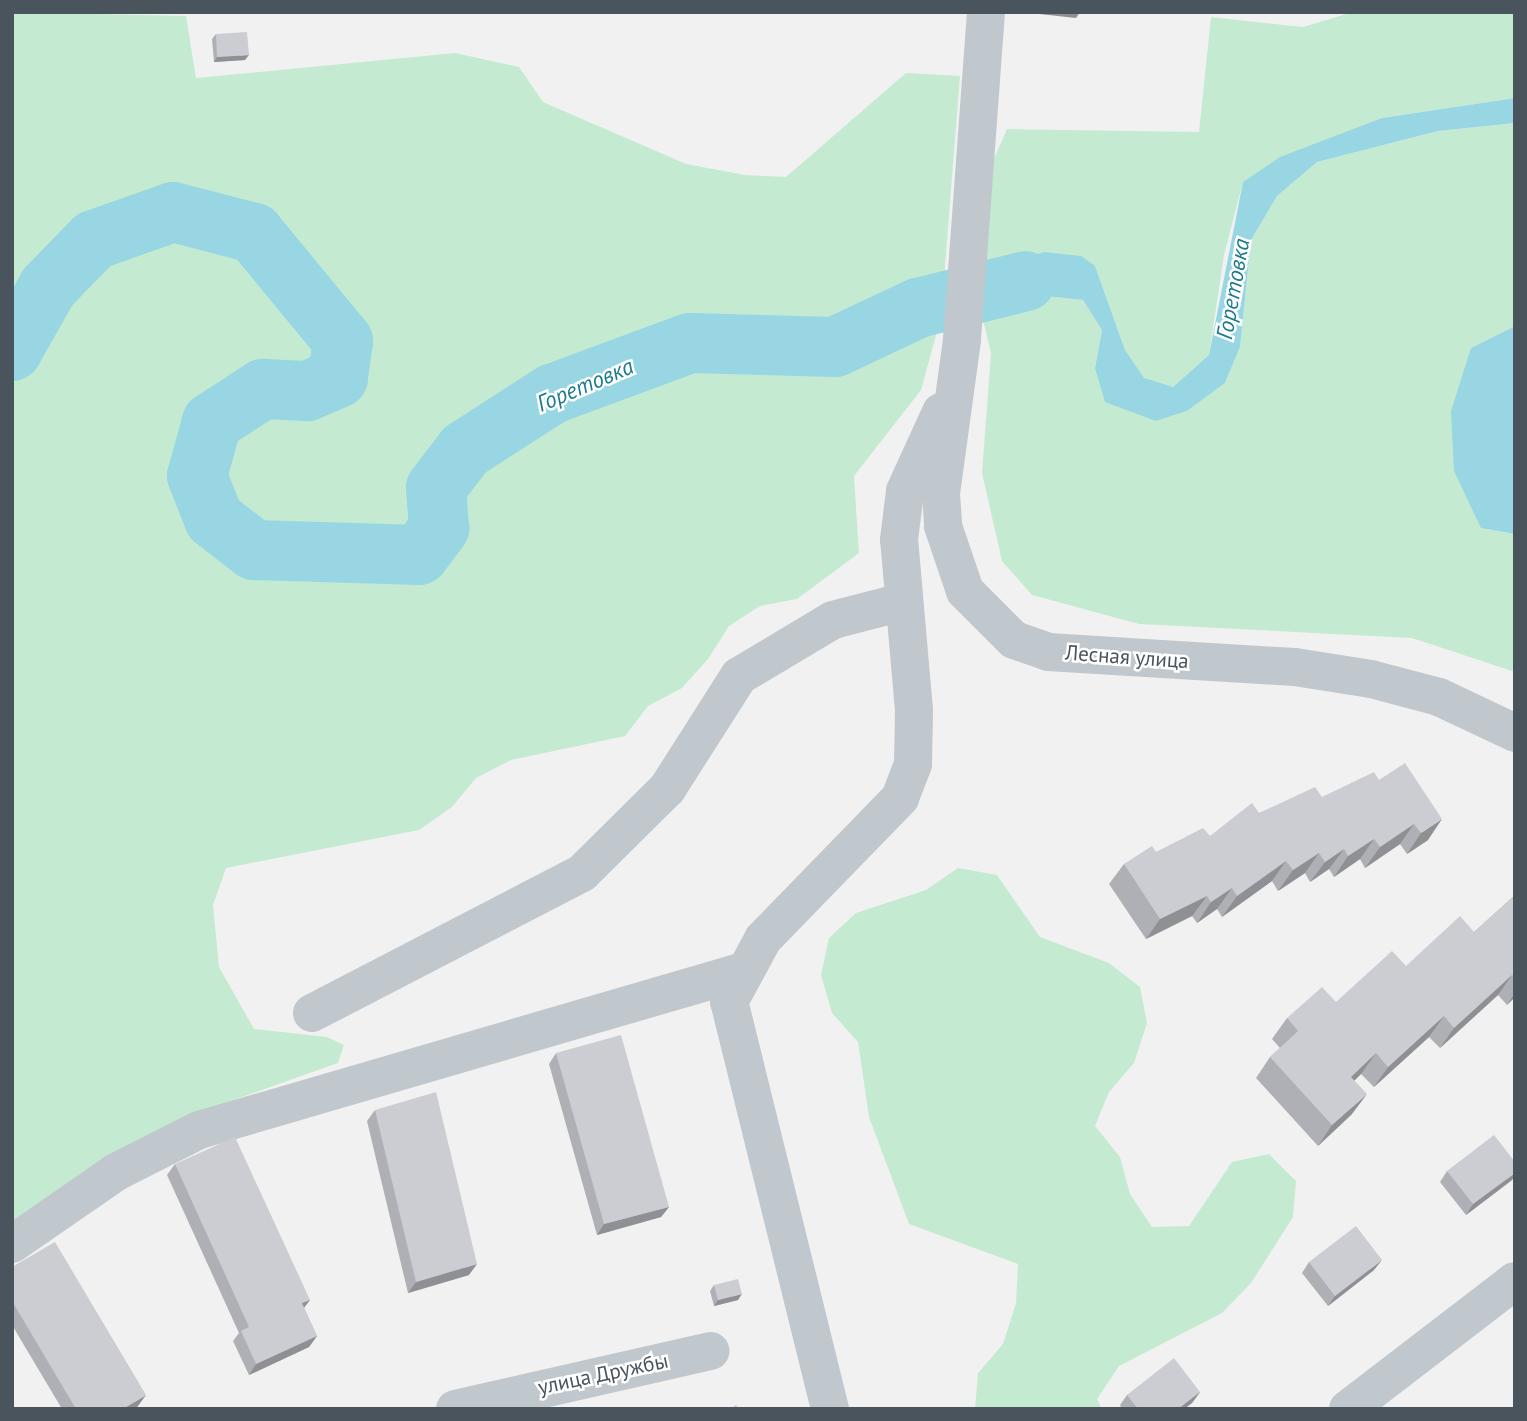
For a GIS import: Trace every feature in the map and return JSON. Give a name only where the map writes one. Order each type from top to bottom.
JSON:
[{"type":"street","name":"Лесная улица","points":[[986,12],[962,340],[943,526],[965,592],[1014,640],[1094,658],[1296,667],[1371,679],[1439,697],[1515,733]]},
{"type":"street","points":[[830,1409],[729,1002],[740,972],[763,940],[900,798],[913,764],[914,710],[902,602],[905,491],[956,386]]},
{"type":"street","points":[[313,1013],[582,873],[667,789],[739,676],[833,620],[902,602]]},
{"type":"street","points":[[12,1244],[116,1172],[199,1130],[740,972]]},
{"type":"street","points":[[1348,1409],[1515,1281]]},
{"type":"street","name":"улица Дружбы","points":[[455,1409],[711,1351]]},
{"type":"green space","points":[[12,12],[186,16],[196,78],[455,53],[519,67],[543,102],[686,164],[745,175],[786,177],[906,73],[960,76],[941,317],[921,390],[854,476],[859,553],[797,599],[760,606],[729,626],[708,659],[682,688],[648,706],[625,736],[511,760],[476,778],[452,807],[419,830],[226,868],[213,905],[219,967],[254,1029],[327,1037],[344,1045],[338,1063],[191,1115],[12,1222]]},
{"type":"green space","points":[[1353,12],[1515,12],[1515,98],[1382,118],[1243,182],[1224,255],[1209,355],[1173,387],[1144,379],[1125,350],[1095,266],[985,271],[994,159],[1007,129],[1199,132],[1211,17],[1303,27]]},
{"type":"green space","points":[[1515,123],[1515,326],[1471,348],[1481,528],[1515,534],[1515,672],[1412,638],[1139,624],[1032,595],[1002,561],[982,473],[991,353],[980,307],[1037,295],[1083,300],[1102,330],[1095,368],[1156,421],[1187,411],[1225,383],[1240,347],[1251,240],[1277,196],[1317,162],[1438,131]]},
{"type":"green space","points":[[958,868],[997,875],[1040,937],[1109,963],[1140,987],[1147,1023],[1134,1063],[1109,1092],[1095,1126],[1120,1157],[1130,1194],[1152,1227],[1189,1226],[1232,1162],[1269,1154],[1296,1181],[1293,1217],[1251,1283],[1222,1313],[1119,1366],[1097,1399],[1102,1409],[975,1409],[978,1373],[1003,1344],[1016,1303],[1018,1264],[909,1224],[869,1117],[858,1042],[832,1013],[821,975],[829,938],[856,913],[926,890]]},
{"type":"water","points":[[1515,98],[1515,123],[1438,131],[1317,162],[1277,196],[1251,240],[1240,347],[1225,383],[1187,411],[1156,421],[1105,402],[1095,368],[1102,330],[1083,300],[1037,295],[980,307],[985,271],[1044,252],[1081,256],[1095,266],[1125,350],[1144,378],[1173,387],[1209,355],[1243,182],[1280,157],[1382,118]]},
{"type":"water","points":[[1515,326],[1515,534],[1481,528],[1454,471],[1451,411],[1471,348]]},
{"type":"building","points":[[247,32],[249,55],[217,57],[216,34]]},
{"type":"building","points":[[1405,763],[1442,819],[1421,833],[1414,824],[1380,847],[1374,839],[1348,856],[1344,849],[1325,862],[1319,853],[1293,870],[1286,861],[1237,896],[1232,888],[1211,902],[1207,896],[1160,919],[1124,864],[1152,846],[1156,852],[1203,828],[1210,836],[1252,803],[1259,813],[1315,787],[1322,797],[1374,772],[1379,780]]},
{"type":"building","points":[[1515,895],[1515,977],[1512,975],[1454,1028],[1444,1016],[1388,1067],[1376,1053],[1351,1077],[1367,1094],[1332,1125],[1270,1057],[1298,1031],[1287,1018],[1322,987],[1336,1002],[1392,951],[1406,966],[1460,916],[1474,932]]},
{"type":"building","points":[[621,1035],[669,1207],[604,1224],[556,1053]]},
{"type":"building","points":[[436,1092],[477,1264],[416,1282],[375,1110]]},
{"type":"building","points":[[1494,1135],[1515,1162],[1515,1173],[1473,1204],[1447,1171]]},
{"type":"building","points":[[235,1137],[310,1300],[302,1303],[317,1336],[256,1364],[241,1331],[249,1327],[175,1164]]},
{"type":"building","points":[[1356,1226],[1382,1260],[1335,1296],[1309,1262]]},
{"type":"building","points":[[55,1242],[146,1395],[123,1409],[76,1409],[12,1301],[12,1267]]},
{"type":"building","points":[[738,1279],[742,1294],[718,1300],[714,1285]]},
{"type":"building","points":[[1174,1358],[1200,1392],[1178,1409],[1138,1409],[1127,1395]]},
{"type":"waterway","name":"Горетовка","points":[[12,351],[48,287],[94,240],[173,212],[254,233],[343,341],[338,378],[307,391],[263,389],[212,422],[197,476],[214,519],[254,550],[419,555],[439,528],[436,488],[465,450],[552,394],[690,343],[835,347],[918,308],[1026,281]]}]
